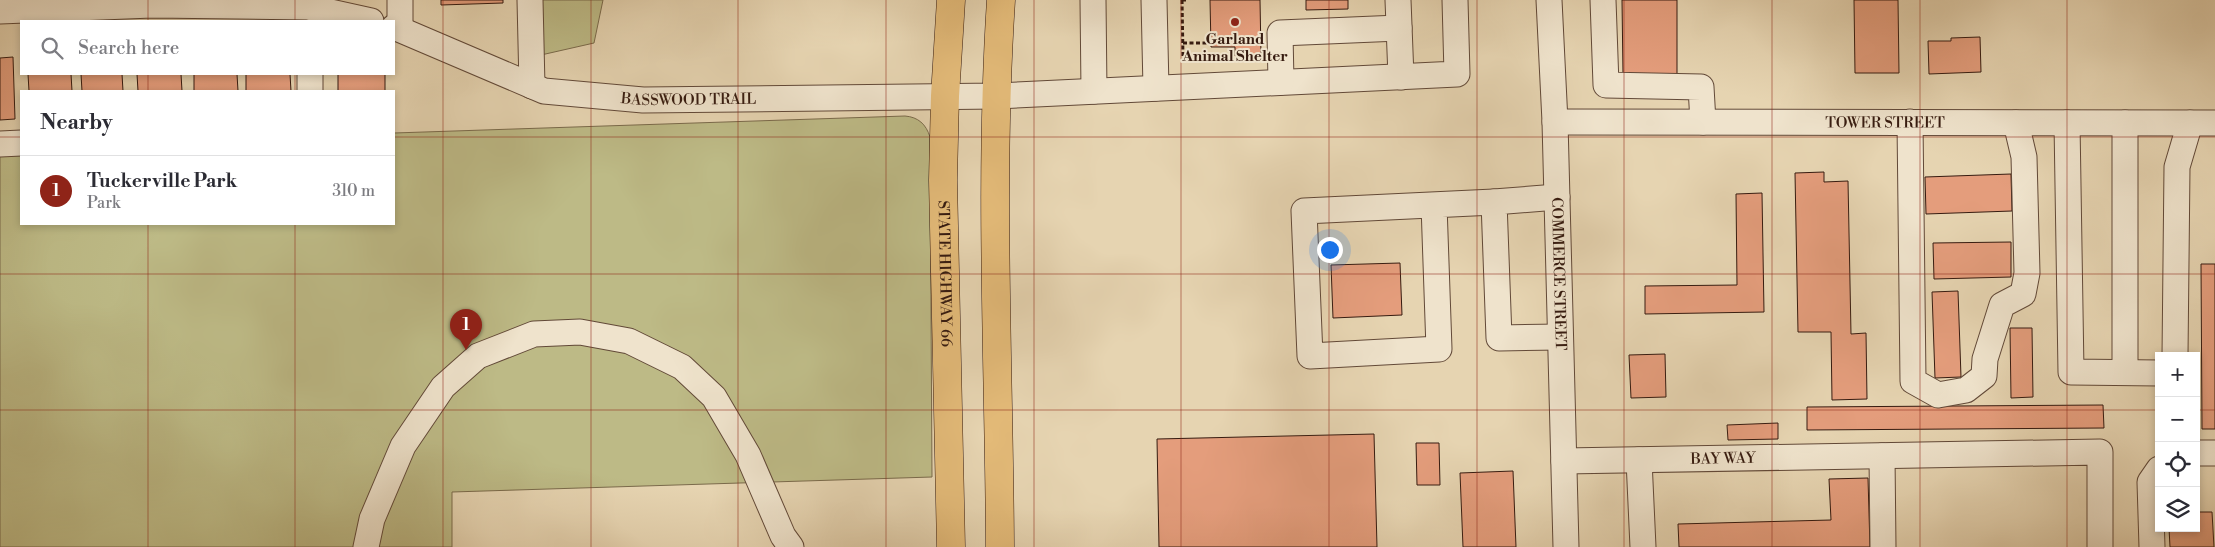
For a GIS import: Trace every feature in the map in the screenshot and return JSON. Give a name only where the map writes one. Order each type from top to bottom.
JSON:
[{"type":"main road","name":"STATE HIGHWAY 66","points":[[951,0],[945,96],[943,180],[951,547]]},
{"type":"main road","points":[[1000,547],[996,273],[997,96],[1001,0]]},
{"type":"street","points":[[397,27],[400,0]]},
{"type":"street","points":[[530,0],[532,86]]},
{"type":"street","points":[[1093,0],[1094,91]]},
{"type":"street","points":[[1154,0],[1156,88]]},
{"type":"street","points":[[1398,0],[1401,76]]},
{"type":"street","name":"BASSWOOD TRAIL","points":[[397,27],[544,91],[643,100],[997,96],[1457,74],[1455,0]]},
{"type":"street","name":"COMMERCE STREET","points":[[1549,0],[1555,122],[1566,547]]},
{"type":"street","points":[[1603,0],[1606,86],[1701,87],[1703,122]]},
{"type":"street","points":[[8,7],[152,3],[274,3],[309,14],[362,20]]},
{"type":"street","points":[[1281,82],[1280,33],[1399,28]]},
{"type":"street","points":[[310,75],[310,90]]},
{"type":"street","name":"TOWER STREET","points":[[1555,122],[2215,123]]},
{"type":"street","points":[[1910,122],[1913,381],[1938,395],[1966,390],[1984,376],[1985,359],[2002,305],[2023,294],[2027,273],[2024,166],[2016,123]]},
{"type":"street","points":[[2067,123],[2071,372],[2155,373]]},
{"type":"street","points":[[2124,372],[2125,123]]},
{"type":"street","points":[[2175,352],[2177,167],[2190,123]]},
{"type":"street","points":[[0,144],[20,143]]},
{"type":"street","points":[[1434,205],[1439,350],[1310,356],[1304,210],[1557,198]]},
{"type":"street","points":[[1494,202],[1499,338],[1560,336]]},
{"type":"street","points":[[366,547],[372,519],[403,446],[443,388],[478,356],[534,334],[580,332],[629,342],[638,346],[682,368],[714,396],[748,455],[783,536],[791,547]]},
{"type":"street","name":"BAY WAY","points":[[1564,461],[2100,452],[2100,547]]},
{"type":"street","points":[[2200,453],[2215,453]]},
{"type":"street","points":[[1882,456],[1883,547]]},
{"type":"street","points":[[1639,460],[1644,547]]},
{"type":"street","points":[[2152,547],[2150,482],[2155,475]]},
{"type":"path","points":[[1183,58],[1182,0],[1187,0]]},
{"type":"path","points":[[1183,43],[1211,43]]},
{"type":"shaded area","points":[[540,0],[603,0],[594,43],[541,55]]},
{"type":"shaded area","points":[[905,116],[921,122],[930,137],[932,477],[452,492],[452,547],[0,547],[0,147],[20,146],[20,225],[395,225],[395,133]]},
{"type":"building","points":[[441,0],[503,0],[503,3],[441,5]]},
{"type":"building","name":"Garland Animal Shelter","points":[[1210,0],[1260,0],[1261,56],[1235,56],[1235,47],[1211,47]]},
{"type":"building","name":"Garland Animal Shelter","points":[[1306,0],[1348,0],[1348,9],[1306,10]]},
{"type":"building","points":[[1622,0],[1677,0],[1677,74],[1623,74]]},
{"type":"building","points":[[1854,0],[1898,0],[1899,73],[1855,73]]},
{"type":"building","points":[[1980,37],[1981,72],[1929,74],[1928,41],[1951,41],[1951,38]]},
{"type":"building","points":[[13,57],[15,119],[0,120],[0,58]]},
{"type":"building","points":[[28,75],[71,75],[72,90],[29,90]]},
{"type":"building","points":[[81,75],[122,75],[123,90],[82,90]]},
{"type":"building","points":[[137,75],[181,75],[182,90],[138,90]]},
{"type":"building","points":[[194,75],[237,75],[238,90],[194,90]]},
{"type":"building","points":[[246,75],[290,75],[291,90],[246,90]]},
{"type":"building","points":[[338,75],[385,75],[385,90],[338,90]]},
{"type":"building","points":[[1824,172],[1824,182],[1848,181],[1851,334],[1866,333],[1867,399],[1832,400],[1831,332],[1798,332],[1795,173]]},
{"type":"building","points":[[2011,174],[2012,211],[1926,214],[1925,177]]},
{"type":"building","points":[[1762,193],[1764,312],[1645,314],[1645,286],[1737,285],[1736,194]]},
{"type":"building","points":[[2011,242],[2011,277],[1934,279],[1933,243]]},
{"type":"building","points":[[1400,263],[1402,315],[1333,318],[1331,265]]},
{"type":"building","points":[[2201,264],[2215,264],[2215,429],[2202,429]]},
{"type":"building","points":[[1958,291],[1961,377],[1935,378],[1932,292]]},
{"type":"building","points":[[2010,328],[2032,328],[2033,397],[2011,398]]},
{"type":"building","points":[[1665,354],[1666,397],[1631,398],[1629,355]]},
{"type":"building","points":[[2103,405],[2104,428],[1807,430],[1807,407]]},
{"type":"building","points":[[1778,423],[1778,439],[1728,440],[1727,425]]},
{"type":"building","points":[[1374,434],[1377,547],[1159,547],[1157,439]]},
{"type":"building","points":[[1416,443],[1439,443],[1440,485],[1417,485]]},
{"type":"building","points":[[1513,471],[1516,547],[1463,547],[1460,473]]},
{"type":"building","points":[[1868,478],[1870,547],[1679,547],[1678,524],[1831,520],[1829,479]]},
{"type":"building","points":[[2200,512],[2212,512],[2214,547],[2170,547],[2169,532],[2200,532]]},
{"type":"place","name":"Garland Animal Shelter","points":[[1235,22]]},
{"type":"place","name":"Tuckerville Park","points":[[466,350]]}]
